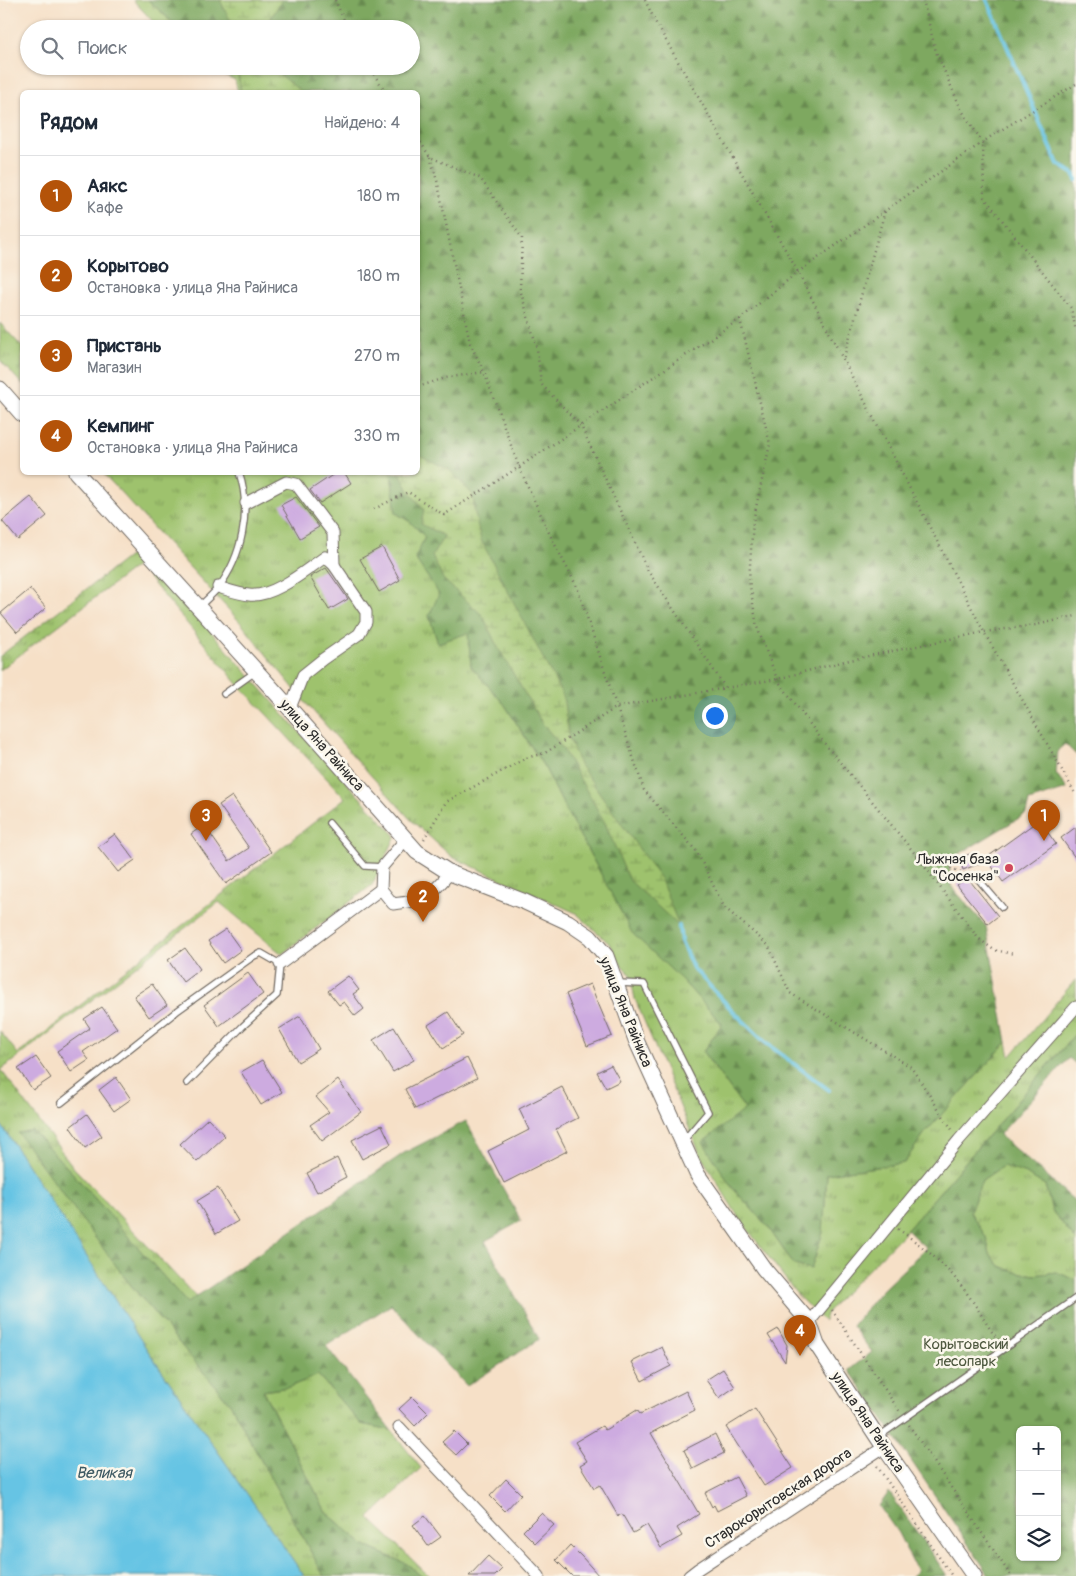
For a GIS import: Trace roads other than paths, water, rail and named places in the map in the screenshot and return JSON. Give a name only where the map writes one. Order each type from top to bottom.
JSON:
[{"type":"street","points":[[0,389],[20,412]]},
{"type":"street","name":"улица Яна Райниса","points":[[79,475],[257,671],[417,852],[450,873],[525,902],[568,922],[590,937],[606,956],[636,1040],[697,1174],[764,1269],[809,1322],[817,1345],[881,1442],[974,1576]]},
{"type":"street","points":[[246,503],[286,482],[296,484],[333,533],[334,564]]},
{"type":"street","points":[[218,587],[250,595],[264,594],[293,580],[325,557],[334,564],[366,612],[366,622],[359,634],[322,659],[303,676],[290,708]]},
{"type":"street","points":[[406,839],[382,867],[381,889],[393,904],[418,901],[431,895],[450,873]]},
{"type":"street","points":[[280,964],[381,889]]},
{"type":"street","points":[[809,1322],[959,1140],[1076,1007]]},
{"type":"street","points":[[399,1427],[539,1576]]},
{"type":"street","name":"Старокорытовская дорога","points":[[689,1576],[870,1456],[881,1442]]},
{"type":"lane","points":[[198,607],[218,587],[235,559],[240,543],[246,503],[241,475]]},
{"type":"lane","points":[[224,694],[257,671]]},
{"type":"lane","points":[[329,823],[365,866],[382,867]]},
{"type":"lane","points":[[979,880],[1002,907]]},
{"type":"lane","points":[[61,1103],[177,1011],[254,956],[261,953],[280,964],[277,995],[243,1026],[187,1083]]},
{"type":"lane","points":[[616,984],[644,984],[708,1112],[682,1142]]},
{"type":"lane","points":[[881,1442],[904,1418],[1076,1298]]},
{"type":"water","name":"Великая","points":[[0,1123],[148,1351],[304,1576],[0,1576]]},
{"type":"waterway","points":[[987,0],[1058,164],[1074,174],[1076,180]]},
{"type":"waterway","points":[[679,926],[681,941],[693,968],[766,1043],[829,1090]]},
{"type":"place","name":"Пристань","points":[[206,841]]},
{"type":"place","name":"Аякс","points":[[1044,841]]},
{"type":"place","name":"Лыжная база \"Сосенка\"","points":[[1009,868]]},
{"type":"place","name":"Корытово","points":[[423,922]]},
{"type":"place","name":"Кемпинг","points":[[800,1356]]},
{"type":"park label","name":"Корытовский лесопарк","points":[[966,1352]]}]
